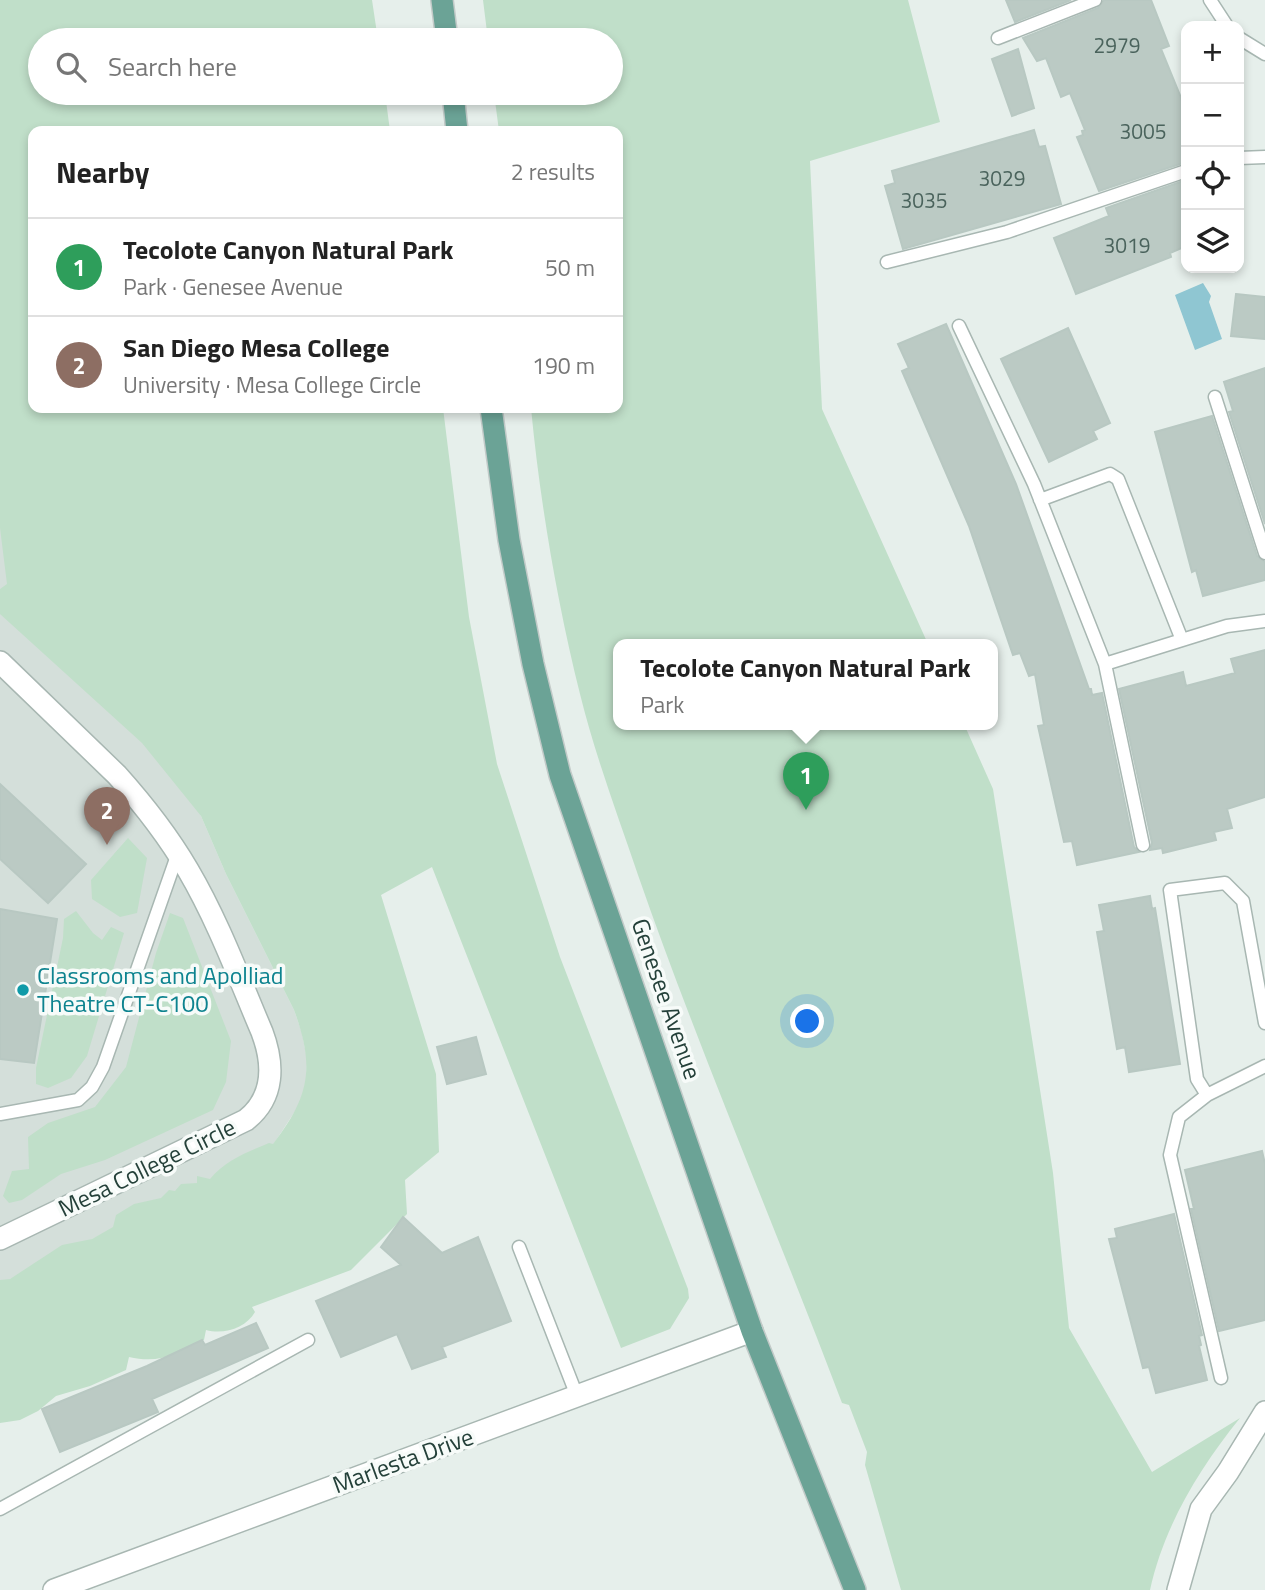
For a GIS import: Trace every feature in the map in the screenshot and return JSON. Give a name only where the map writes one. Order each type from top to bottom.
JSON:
[{"type":"main road","points":[[442,0],[446,28]]},
{"type":"main road","points":[[454,105],[456,126]]},
{"type":"main road","name":"Genesee Avenue","points":[[492,413],[509,540],[533,664],[560,775],[752,1332],[855,1590]]},
{"type":"street","name":"Mesa College Circle","points":[[0,662],[134,793],[178,853],[207,906],[268,1048],[271,1073],[265,1099],[246,1120],[0,1239]]},
{"type":"street","name":"Marlesta Drive","points":[[54,1590],[752,1332]]},
{"type":"street","points":[[1178,1590],[1201,1509],[1228,1472],[1265,1412]]},
{"type":"lane","points":[[998,38],[1095,0]]},
{"type":"lane","points":[[1210,0],[1224,21]]},
{"type":"lane","points":[[1244,41],[1265,54]]},
{"type":"lane","points":[[1244,158],[1265,157]]},
{"type":"lane","points":[[887,262],[1007,232],[1181,173]]},
{"type":"lane","points":[[959,326],[1040,500],[1105,664],[1143,845]]},
{"type":"lane","points":[[1215,397],[1265,553]]},
{"type":"lane","points":[[1040,500],[1110,474],[1118,479],[1182,640]]},
{"type":"lane","points":[[1105,664],[1227,626],[1265,621]]},
{"type":"lane","points":[[0,1114],[78,1100],[92,1087],[103,1067],[178,853]]},
{"type":"lane","points":[[1207,1095],[1197,1079],[1170,890],[1225,883],[1242,901],[1265,1023]]},
{"type":"lane","points":[[1221,1378],[1170,1156],[1179,1117],[1207,1095],[1265,1066]]},
{"type":"lane","points":[[519,1247],[578,1396]]},
{"type":"lane","points":[[0,1509],[308,1340]]},
{"type":"shaded area","points":[[0,461],[201,816],[226,874],[294,1010],[307,1059],[306,1085],[299,1105],[271,1148],[252,1161],[0,1284]]},
{"type":"green space","points":[[0,0],[372,0],[376,28],[28,28],[28,105],[387,105],[389,126],[28,126],[28,413],[444,413],[469,617],[497,764],[560,957],[688,1289],[689,1298],[670,1329],[621,1348],[432,867],[381,895],[436,1074],[439,1152],[405,1180],[407,1214],[351,1270],[252,1307],[255,1312],[240,1326],[220,1332],[206,1330],[204,1340],[177,1353],[150,1359],[129,1357],[126,1370],[90,1386],[56,1396],[38,1411],[20,1420],[0,1423],[0,1280],[10,1279],[62,1245],[92,1239],[113,1227],[116,1215],[134,1204],[161,1198],[169,1190],[175,1191],[181,1184],[197,1183],[197,1176],[210,1179],[237,1157],[269,1143],[273,1144],[295,1111],[305,1080],[306,1065],[305,1048],[294,1010],[226,874],[201,816],[142,743],[0,614],[0,589],[7,584],[0,528]]},
{"type":"green space","points":[[483,0],[908,0],[940,122],[810,161],[822,409],[926,639],[613,639],[613,730],[967,730],[993,789],[1053,1173],[1069,1328],[1152,1472],[1240,1418],[1185,1499],[1164,1543],[1150,1590],[901,1590],[865,1465],[867,1452],[849,1405],[842,1403],[712,1074],[662,942],[600,763],[572,659],[544,516],[532,413],[623,413],[623,126],[498,126],[496,105],[623,105],[623,28],[486,28]]},
{"type":"green space","points":[[128,838],[147,858],[137,913],[120,917],[92,899],[91,880]]},
{"type":"green space","points":[[76,911],[102,940],[111,927],[124,933],[87,1056],[71,1078],[48,1088],[36,1084],[36,1068],[63,938],[64,919]]},
{"type":"green space","points":[[170,913],[183,918],[231,1041],[226,1082],[213,1110],[105,1160],[61,1174],[22,1200],[9,1203],[3,1196],[12,1171],[29,1169],[28,1137],[48,1123],[95,1107],[126,1067],[156,953]]},
{"type":"water","points":[[1203,283],[1211,296],[1209,302],[1222,339],[1195,350],[1175,295]]},
{"type":"building","points":[[1006,0],[1071,0],[1015,22]]},
{"type":"building","points":[[1104,0],[1151,0],[1169,46],[1161,49],[1181,98],[1181,164],[1099,191],[1077,137],[1083,135],[1082,131],[1085,130],[1070,93],[1061,97],[1046,58],[1037,61],[1023,38],[1098,8]]},
{"type":"building","points":[[1018,49],[1034,108],[1012,116],[992,59]]},
{"type":"building","points":[[1034,130],[1039,147],[1045,146],[1061,204],[903,249],[885,186],[895,183],[892,171]]},
{"type":"building","points":[[1181,182],[1181,248],[1170,253],[1171,257],[1076,294],[1054,238],[1109,216],[1106,208]]},
{"type":"building","points":[[1236,294],[1265,297],[1265,339],[1231,336]]},
{"type":"building","points":[[946,324],[1016,484],[1089,689],[1092,695],[1102,693],[1134,847],[1139,852],[1077,865],[1072,841],[1064,842],[1038,726],[1044,725],[1035,674],[1029,676],[1020,653],[1013,655],[969,526],[902,371],[909,368],[898,344]]},
{"type":"building","points":[[1068,328],[1110,423],[1093,431],[1097,439],[1049,462],[1001,359]]},
{"type":"building","points":[[1265,368],[1265,524],[1229,412],[1233,411],[1224,382]]},
{"type":"building","points":[[1212,416],[1257,556],[1265,562],[1265,580],[1203,596],[1196,570],[1192,572],[1155,432]]},
{"type":"building","points":[[1265,650],[1265,797],[1227,809],[1232,828],[1214,832],[1216,840],[1163,853],[1162,848],[1150,850],[1152,843],[1119,689],[1183,672],[1186,686],[1235,673],[1231,659]]},
{"type":"building","points":[[0,784],[86,864],[48,903],[0,859]]},
{"type":"building","points":[[1150,896],[1152,909],[1155,908],[1180,1064],[1129,1072],[1125,1047],[1117,1049],[1097,932],[1104,931],[1099,905]]},
{"type":"building","name":"Classrooms and Apolliad Theatre CT-C100","points":[[0,909],[57,919],[34,1063],[0,1059]]},
{"type":"building","points":[[476,1037],[486,1074],[447,1084],[437,1047]]},
{"type":"building","points":[[1262,1151],[1265,1164],[1265,1320],[1219,1331],[1191,1209],[1194,1209],[1185,1170]]},
{"type":"building","points":[[1174,1214],[1202,1335],[1199,1336],[1199,1346],[1207,1380],[1156,1393],[1149,1367],[1143,1368],[1109,1239],[1117,1238],[1115,1229]]},
{"type":"building","points":[[403,1217],[442,1253],[478,1237],[511,1321],[442,1347],[446,1357],[412,1369],[397,1334],[341,1357],[316,1301],[401,1265],[381,1247]]},
{"type":"building","points":[[256,1323],[268,1348],[152,1399],[158,1412],[60,1452],[42,1409],[202,1340],[205,1345]]},
{"type":"place","name":"Tecolote Canyon Natural Park","points":[[806,810]]},
{"type":"place","name":"San Diego Mesa College","points":[[107,845]]},
{"type":"place","name":"Classrooms and Apolliad Theatre CT-C100","points":[[23,990]]}]
